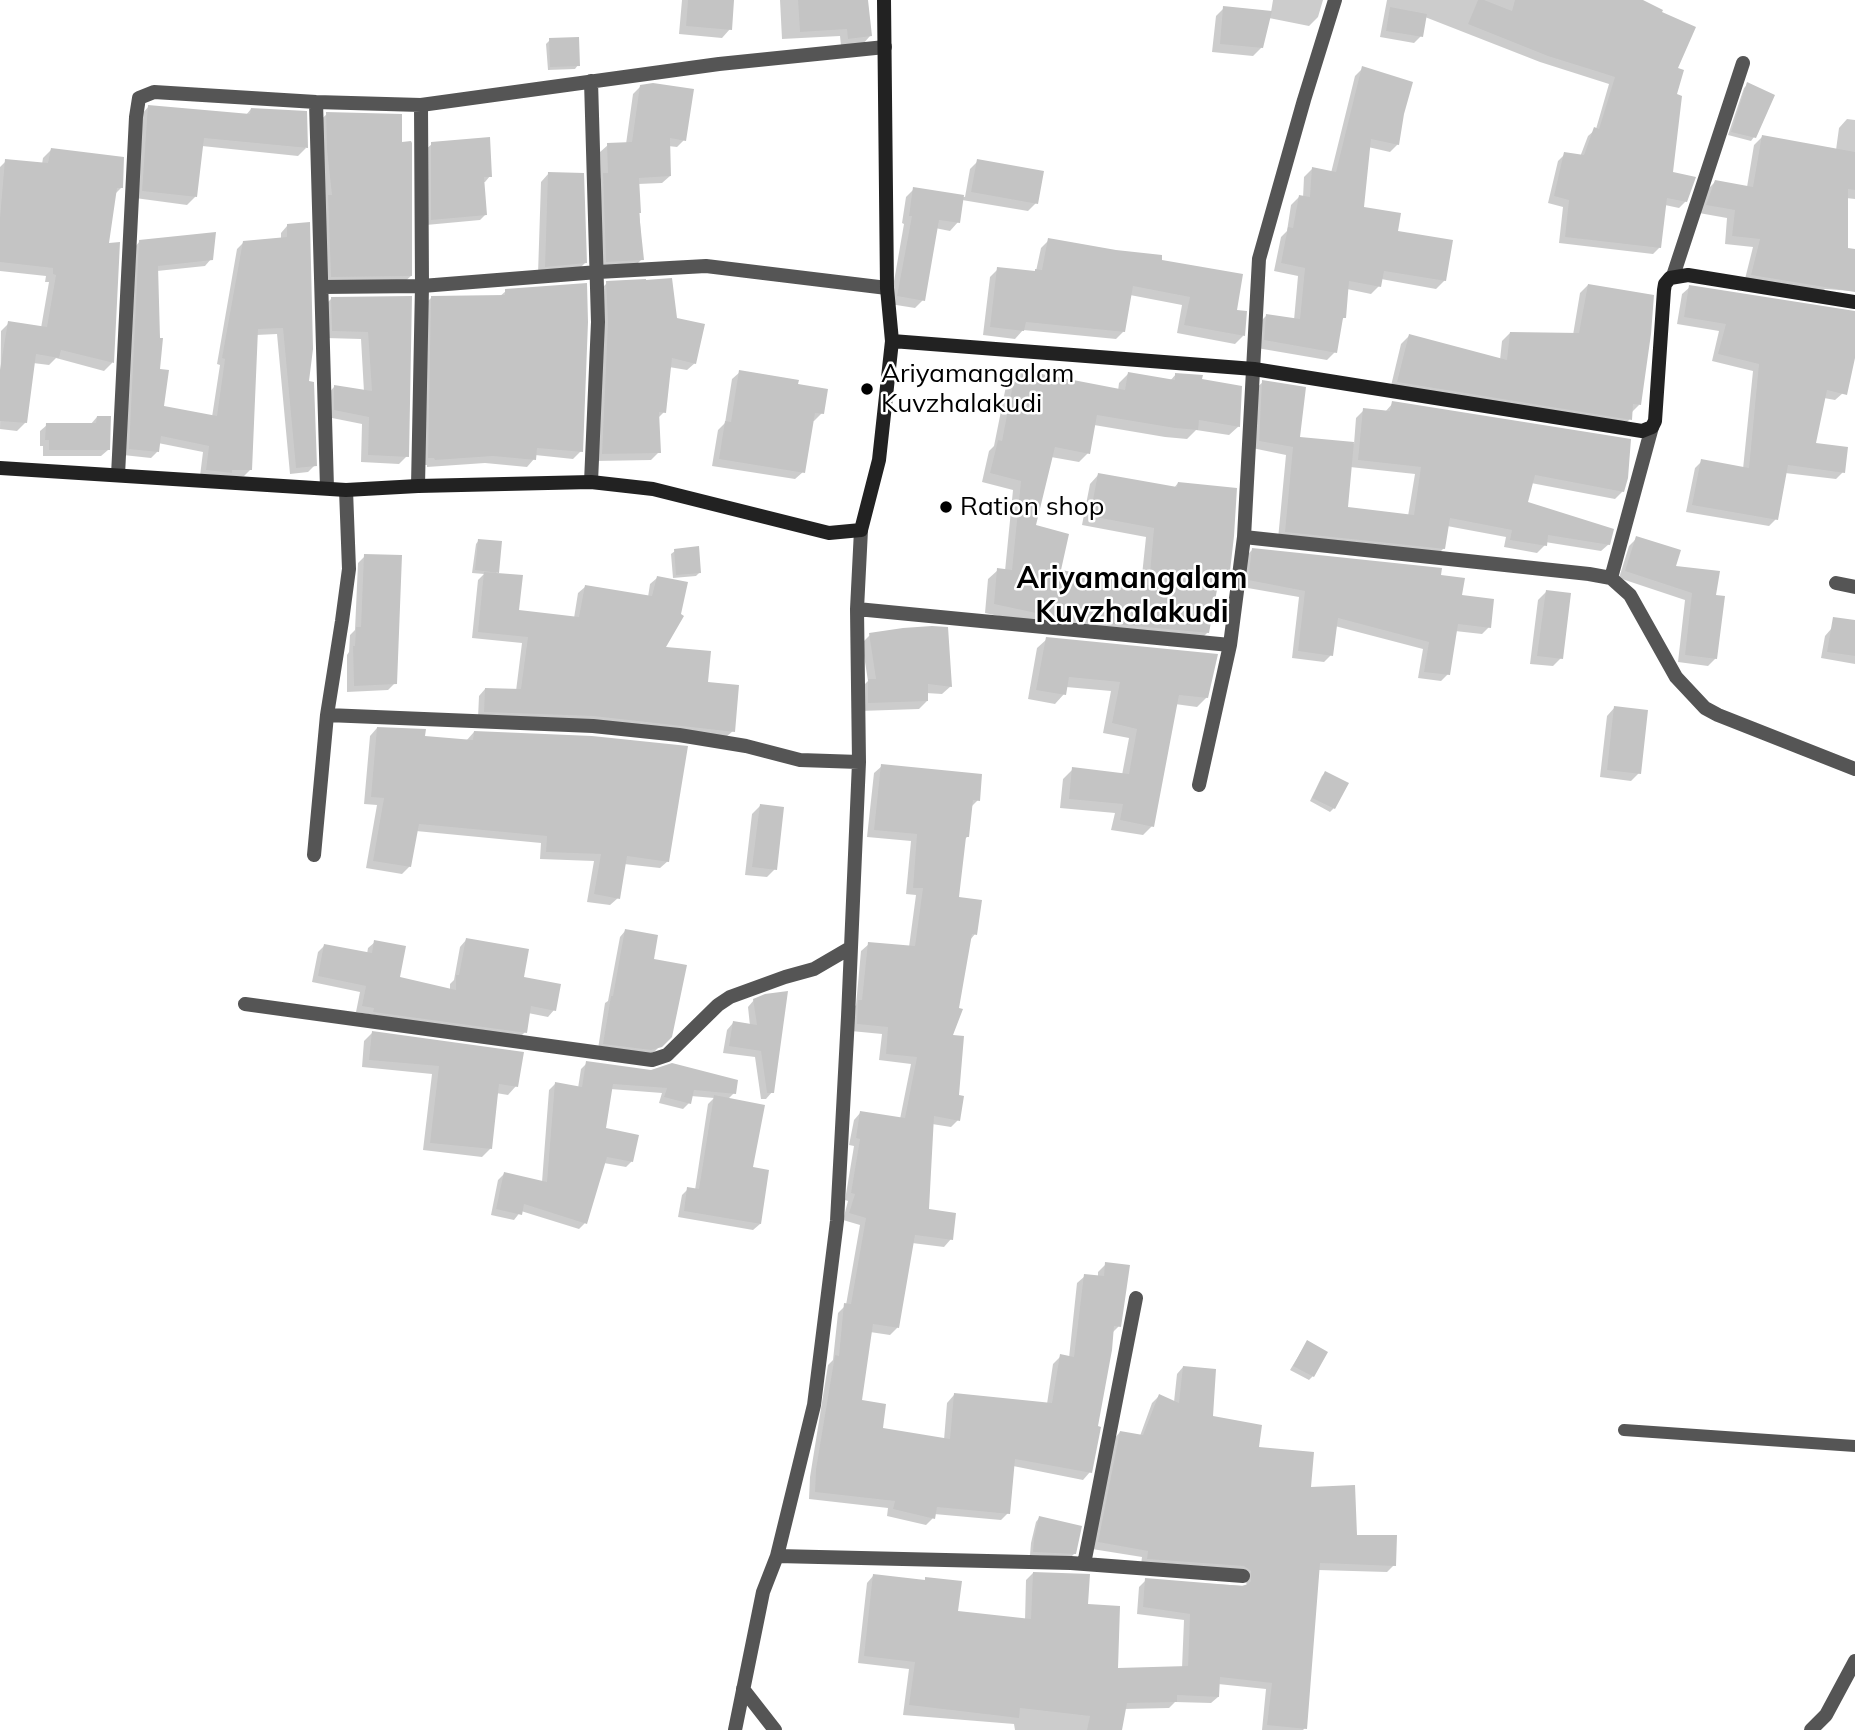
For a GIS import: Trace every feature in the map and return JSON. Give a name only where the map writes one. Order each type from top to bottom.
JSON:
[{"type":"street","points":[[735,1730],[763,1592],[777,1556],[814,1405],[837,1221],[859,762],[857,610],[861,530],[879,460],[892,341],[887,288],[884,0]]},
{"type":"street","points":[[1199,785],[1230,645],[1244,537],[1259,259],[1335,0]]},
{"type":"street","points":[[118,475],[139,98],[154,92],[316,102],[421,105],[719,64],[885,47]]},
{"type":"street","points":[[1673,276],[1743,63]]},
{"type":"street","points":[[591,482],[598,323],[592,81]]},
{"type":"street","points":[[316,102],[327,488]]},
{"type":"street","points":[[418,486],[422,286],[421,105]]},
{"type":"street","points":[[322,287],[422,286],[706,266],[887,288]]},
{"type":"street","points":[[1611,578],[1655,419],[1664,287],[1667,280],[1673,276],[1693,276],[1855,302]]},
{"type":"street","points":[[892,341],[1254,369],[1631,430],[1643,431],[1652,427]]},
{"type":"street","points":[[0,468],[345,490],[591,482],[653,489],[829,533],[861,530]]},
{"type":"street","points":[[314,855],[327,715],[349,569],[345,490]]},
{"type":"street","points":[[1244,537],[1579,572],[1611,578],[1630,595],[1676,677],[1705,708],[1855,769]]},
{"type":"street","points":[[1836,583],[1855,587]]},
{"type":"street","points":[[857,610],[1230,645]]},
{"type":"street","points":[[327,715],[593,726],[679,735],[746,746],[800,760],[859,762]]},
{"type":"street","points":[[246,1004],[652,1060],[667,1055],[718,1004],[785,977],[814,969],[850,948]]},
{"type":"street","points":[[1084,1564],[1136,1298]]},
{"type":"street","points":[[777,1556],[1084,1564],[1243,1576]]},
{"type":"street","points":[[1811,1730],[1826,1715],[1855,1661]]},
{"type":"street","points":[[743,1689],[775,1730]]},
{"type":"lane","points":[[1624,1430],[1855,1446]]},
{"type":"building","points":[[688,0],[734,0],[732,30],[686,26]]},
{"type":"building","points":[[798,0],[868,0],[872,36],[848,39],[847,29],[800,32]]},
{"type":"building","points":[[1478,0],[1512,11],[1515,0],[1643,0],[1696,27],[1678,68],[1684,70],[1677,94],[1682,96],[1673,172],[1696,177],[1687,202],[1667,198],[1661,248],[1565,237],[1569,200],[1554,196],[1564,152],[1584,155],[1594,127],[1599,129],[1615,77],[1548,56],[1468,24]]},
{"type":"building","points":[[1223,6],[1272,11],[1263,48],[1220,44]]},
{"type":"building","points":[[1390,7],[1427,14],[1423,37],[1386,31]]},
{"type":"building","points":[[579,37],[580,66],[550,67],[549,38]]},
{"type":"building","points":[[1362,66],[1413,82],[1399,145],[1371,139],[1364,207],[1401,213],[1398,231],[1453,240],[1446,281],[1384,271],[1381,287],[1349,281],[1346,318],[1343,318],[1337,353],[1264,340],[1266,314],[1300,319],[1305,268],[1281,263],[1288,227],[1293,228],[1299,195],[1310,197],[1312,167],[1336,172]]},
{"type":"building","points":[[1747,82],[1775,95],[1756,138],[1731,132]]},
{"type":"building","points":[[653,83],[694,89],[686,141],[670,138],[671,176],[639,178],[639,213],[644,260],[606,262],[603,173],[608,173],[607,143],[632,142],[640,85]]},
{"type":"building","points":[[148,105],[250,114],[251,108],[307,111],[308,148],[204,138],[197,197],[142,191]]},
{"type":"building","points":[[326,112],[402,114],[402,142],[412,143],[412,276],[331,277],[328,195],[332,195]]},
{"type":"building","points":[[1762,135],[1855,152],[1855,190],[1848,189],[1848,248],[1855,249],[1855,292],[1751,275],[1760,239],[1732,236],[1735,210],[1706,205],[1715,180],[1753,187]]},
{"type":"building","points":[[490,137],[492,177],[484,177],[487,215],[431,220],[431,142]]},
{"type":"building","points":[[51,148],[124,157],[123,188],[117,188],[109,243],[120,242],[114,363],[61,350],[59,358],[36,354],[27,423],[0,421],[0,370],[8,321],[47,327],[56,275],[53,274],[53,268],[0,262],[0,218],[5,159],[48,163]]},
{"type":"building","points":[[977,159],[1044,171],[1038,204],[971,192]]},
{"type":"building","points":[[548,172],[584,173],[587,263],[545,267]]},
{"type":"building","points":[[913,187],[964,195],[960,223],[939,220],[925,301],[897,296],[912,216],[909,216]]},
{"type":"building","points":[[310,222],[313,349],[309,381],[314,382],[317,466],[296,468],[283,328],[258,329],[252,470],[232,470],[232,473],[206,470],[209,446],[161,436],[159,452],[129,449],[139,240],[216,232],[213,260],[158,266],[160,338],[163,338],[160,369],[169,370],[164,406],[217,416],[225,359],[222,358],[243,241],[287,237],[287,224]]},
{"type":"building","points":[[1048,238],[1162,255],[1162,260],[1243,274],[1237,310],[1247,311],[1245,336],[1184,325],[1190,297],[1133,286],[1125,332],[1026,322],[1024,331],[990,327],[997,267],[1042,270]]},
{"type":"building","points":[[672,278],[677,318],[705,324],[696,364],[672,358],[666,413],[659,412],[661,453],[602,454],[608,322],[606,281]]},
{"type":"building","points":[[587,283],[583,452],[537,448],[536,460],[493,456],[435,460],[428,458],[431,296],[505,295],[505,289]]},
{"type":"building","points":[[1588,284],[1654,295],[1641,405],[1633,404],[1632,420],[1397,382],[1409,334],[1507,360],[1510,332],[1579,333]]},
{"type":"building","points":[[1689,285],[1855,311],[1855,358],[1847,395],[1827,390],[1816,443],[1848,447],[1845,473],[1788,465],[1778,520],[1692,505],[1701,459],[1749,468],[1759,364],[1718,354],[1726,324],[1684,317]]},
{"type":"building","points":[[412,296],[409,457],[368,455],[369,417],[334,410],[334,385],[372,391],[368,332],[332,331],[331,297]]},
{"type":"building","points":[[1016,369],[1125,390],[1128,372],[1175,380],[1175,373],[1203,375],[1202,379],[1242,386],[1240,427],[1199,420],[1198,430],[1097,415],[1090,454],[1055,447],[1036,525],[1069,534],[1061,570],[1149,585],[1154,528],[1090,516],[1098,473],[1177,487],[1178,482],[1237,488],[1229,580],[1219,579],[1209,633],[1049,618],[1050,616],[994,604],[997,568],[1012,570],[1021,481],[990,473],[998,440],[1002,441]]},
{"type":"building","points":[[739,370],[799,380],[798,384],[828,389],[824,414],[815,413],[805,473],[719,459],[725,421],[731,422]]},
{"type":"building","points":[[1262,380],[1306,387],[1300,437],[1354,442],[1348,507],[1414,515],[1421,467],[1358,460],[1363,408],[1390,411],[1392,401],[1631,439],[1628,478],[1624,492],[1535,475],[1528,502],[1614,529],[1610,545],[1548,535],[1547,546],[1510,540],[1512,530],[1450,518],[1445,549],[1285,532],[1293,447],[1259,441]]},
{"type":"building","points":[[97,416],[111,416],[110,450],[49,450],[49,440],[45,440],[46,423],[96,423]]},
{"type":"building","points":[[1636,536],[1681,550],[1676,566],[1720,571],[1716,595],[1725,596],[1717,659],[1685,655],[1692,593],[1625,571]]},
{"type":"building","points":[[478,539],[502,541],[499,573],[475,570]]},
{"type":"building","points":[[699,546],[701,573],[676,575],[674,549]]},
{"type":"building","points":[[1252,548],[1442,568],[1441,575],[1465,578],[1462,595],[1494,599],[1491,628],[1458,624],[1450,675],[1424,672],[1429,642],[1338,618],[1333,656],[1298,651],[1305,591],[1248,580]]},
{"type":"building","points":[[364,554],[402,555],[397,684],[354,686],[353,646],[356,627],[361,627]]},
{"type":"building","points":[[484,572],[523,575],[519,610],[579,617],[585,585],[652,596],[657,576],[688,582],[681,614],[684,616],[666,647],[711,651],[708,682],[739,685],[735,732],[593,716],[484,712],[485,688],[521,689],[528,637],[478,632]]},
{"type":"building","points":[[1546,590],[1571,593],[1563,659],[1537,656]]},
{"type":"building","points":[[1833,617],[1855,620],[1855,656],[1827,652]]},
{"type":"building","points":[[932,626],[948,627],[952,687],[928,684],[928,701],[868,703],[868,679],[876,679],[869,633]]},
{"type":"building","points":[[1046,637],[1218,654],[1208,698],[1179,695],[1154,827],[1120,820],[1123,804],[1069,799],[1072,767],[1129,774],[1137,729],[1112,723],[1120,682],[1069,677],[1066,695],[1036,690]]},
{"type":"building","points":[[1614,706],[1648,710],[1641,774],[1607,770]]},
{"type":"building","points":[[377,727],[426,729],[425,736],[473,740],[474,731],[592,736],[688,746],[669,862],[627,856],[620,899],[594,894],[601,854],[546,852],[547,836],[419,824],[411,867],[373,861],[384,798],[371,797]]},
{"type":"building","points":[[881,764],[982,774],[980,801],[973,800],[969,837],[966,837],[959,897],[982,900],[977,935],[972,934],[959,1008],[963,1009],[953,1035],[964,1036],[959,1095],[964,1096],[960,1121],[934,1116],[929,1209],[956,1213],[953,1240],[915,1235],[899,1328],[873,1324],[862,1400],[886,1404],[883,1428],[950,1439],[954,1393],[1052,1403],[1060,1354],[1074,1357],[1084,1274],[1104,1276],[1105,1262],[1130,1265],[1121,1327],[1114,1326],[1092,1473],[1015,1459],[1010,1514],[937,1507],[935,1519],[893,1509],[895,1501],[815,1492],[816,1469],[835,1355],[839,1356],[844,1303],[851,1304],[866,1218],[849,1213],[855,1194],[851,1193],[860,1139],[856,1138],[860,1111],[905,1118],[917,1057],[886,1054],[888,1027],[857,1024],[858,1000],[862,1000],[868,942],[915,946],[923,888],[913,888],[917,834],[874,830]]},
{"type":"building","points":[[1325,771],[1349,783],[1335,809],[1312,798]]},
{"type":"building","points":[[760,804],[784,807],[777,870],[752,867]]},
{"type":"building","points":[[625,929],[658,935],[654,959],[687,965],[672,1037],[662,1047],[651,1050],[603,1044]]},
{"type":"building","points":[[466,938],[529,949],[524,977],[561,984],[556,1011],[531,1006],[527,1033],[373,1012],[374,1008],[362,1006],[366,986],[318,976],[324,944],[372,953],[374,940],[406,946],[400,977],[456,990],[456,975],[459,975]]},
{"type":"building","points":[[788,991],[774,1093],[767,1093],[761,1051],[729,1046],[733,1021],[757,1025],[753,999],[765,994]]},
{"type":"building","points":[[372,1031],[524,1052],[518,1087],[499,1084],[492,1149],[430,1143],[439,1066],[369,1060]]},
{"type":"building","points":[[586,1061],[651,1070],[672,1063],[738,1080],[736,1094],[694,1090],[691,1104],[664,1097],[667,1088],[613,1084],[606,1128],[639,1135],[633,1162],[607,1157],[587,1224],[524,1204],[522,1215],[496,1209],[504,1172],[547,1182],[555,1082],[582,1087]]},
{"type":"building","points":[[714,1095],[765,1105],[753,1167],[769,1170],[761,1224],[684,1211],[687,1187],[699,1189]]},
{"type":"building","points":[[1307,1340],[1328,1352],[1314,1377],[1293,1366]]},
{"type":"building","points":[[1183,1366],[1216,1369],[1213,1416],[1262,1425],[1259,1447],[1314,1452],[1311,1487],[1355,1485],[1357,1535],[1397,1535],[1396,1566],[1320,1563],[1307,1729],[1267,1725],[1272,1683],[1220,1677],[1219,1697],[1177,1695],[1177,1702],[1127,1703],[1122,1730],[1087,1730],[1090,1716],[1020,1708],[1019,1718],[909,1705],[915,1662],[864,1656],[873,1574],[962,1581],[958,1611],[1031,1619],[1033,1572],[1090,1574],[1088,1604],[1120,1606],[1118,1668],[1188,1666],[1190,1614],[1143,1607],[1145,1578],[1242,1586],[1251,1581],[1251,1571],[1244,1566],[1147,1559],[1148,1551],[1098,1542],[1120,1431],[1143,1435],[1159,1394],[1179,1403]]},
{"type":"building","points":[[1039,1516],[1082,1526],[1076,1554],[1033,1552]]},
{"type":"place","name":"Ariyamangalam Kuvzhalakudi","points":[[867,389]]},
{"type":"place","name":"Ration shop","points":[[946,507]]},
{"type":"district","name":"Ariyamangalam Kuvzhalakudi","points":[[1132,596]]}]
